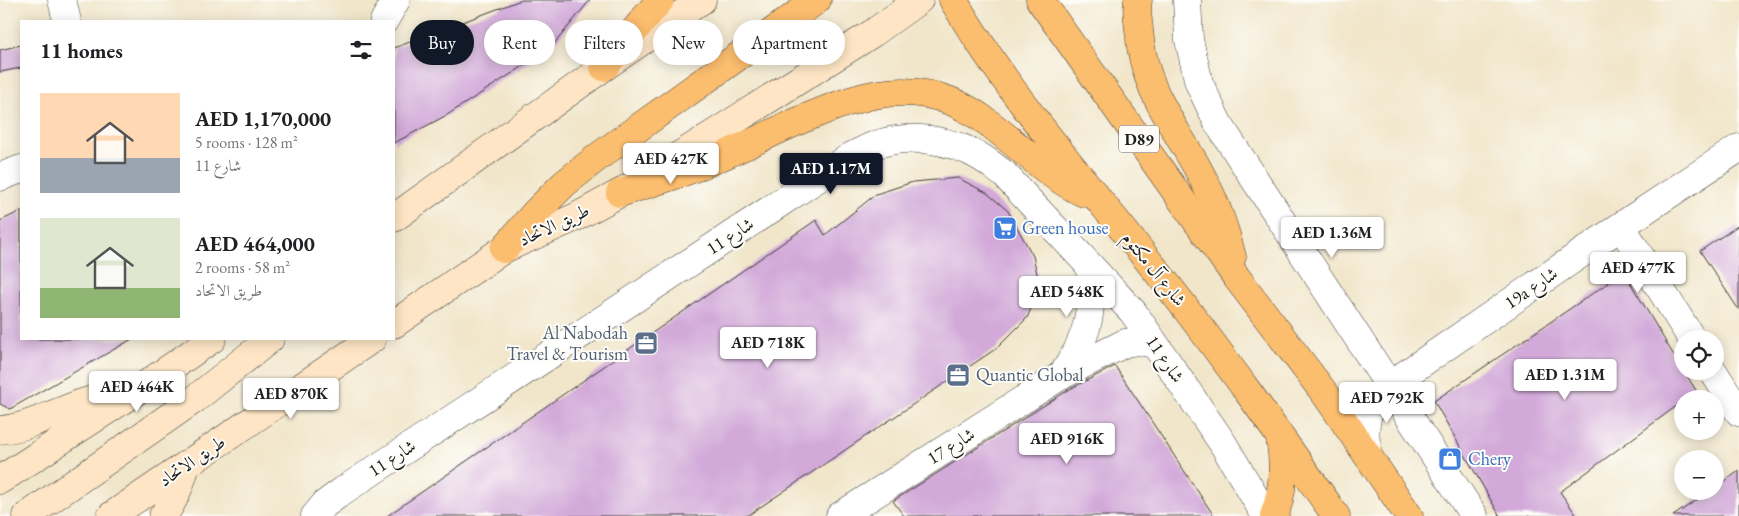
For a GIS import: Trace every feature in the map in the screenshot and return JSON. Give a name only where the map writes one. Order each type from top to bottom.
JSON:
[{"type":"main road","points":[[604,67],[660,0]]},
{"type":"main road","points":[[395,217],[604,67],[702,0]]},
{"type":"main road","points":[[504,249],[535,213],[564,184],[599,156],[817,0]]},
{"type":"main road","name":"طريق الاتحاد","points":[[395,323],[504,249],[576,217],[620,192],[867,36],[919,0]]},
{"type":"main road","name":"شارع آل مكتوم","points":[[953,0],[1010,89],[1222,355],[1336,516]]},
{"type":"main road","name":"D89","points":[[1040,0],[1237,278],[1326,395],[1409,516]]},
{"type":"main road","points":[[1138,0],[1140,48],[1151,88],[1194,163],[1212,199],[1228,238],[1237,278]]},
{"type":"main road","points":[[620,192],[698,167],[840,103],[868,95],[897,92],[921,94],[951,102],[975,113],[1070,187],[1099,201]]},
{"type":"main road","points":[[0,480],[211,340]]},
{"type":"main road","points":[[27,516],[195,399],[269,340]]},
{"type":"main road","name":"طريق الاتحاد","points":[[112,516],[371,340]]},
{"type":"main road","points":[[0,430],[16,429],[104,396],[138,390]]},
{"type":"main road","points":[[1274,516],[1280,502],[1284,480],[1283,457],[1279,435]]},
{"type":"main road","points":[[163,516],[174,501],[186,465]]},
{"type":"street","points":[[62,0],[67,20]]},
{"type":"street","points":[[385,20],[396,0]]},
{"type":"street","points":[[1187,0],[1189,40],[1199,83],[1218,123],[1474,516]]},
{"type":"street","name":"شارع 11","points":[[315,516],[325,504],[344,490],[850,157],[875,145],[902,140],[930,139],[957,146],[982,158],[1004,174],[1133,312],[1222,442],[1266,516]]},
{"type":"street","name":"19a شارع","points":[[1368,455],[1364,435],[1367,414],[1377,396],[1390,385],[1621,226],[1739,148]]},
{"type":"street","points":[[0,177],[20,169]]},
{"type":"street","points":[[1621,226],[1686,330]]},
{"type":"street","name":"شارع 17","points":[[1062,375],[1076,352],[1088,321],[1092,294],[1090,266]]},
{"type":"street","name":"شارع 17","points":[[840,516],[1062,375],[1125,343],[1139,341],[1154,344]]},
{"type":"street","points":[[1719,380],[1739,412]]},
{"type":"building","points":[[521,0],[590,0],[574,20],[565,20],[565,31],[555,43],[555,20],[484,20],[484,65],[525,65],[447,115],[395,142],[395,48],[410,42],[410,65],[474,65],[474,20],[468,20]]},
{"type":"building","points":[[20,45],[20,68],[0,72],[0,50]]},
{"type":"building","points":[[958,178],[987,193],[1008,211],[1033,256],[1038,278],[1035,299],[1027,318],[997,348],[747,516],[387,516],[816,220],[825,235],[876,194],[913,182]]},
{"type":"building","points":[[20,211],[20,340],[130,340],[10,409],[0,404],[0,221]]},
{"type":"building","points":[[1739,225],[1739,310],[1700,251]]},
{"type":"building","points":[[1624,272],[1674,356],[1674,380],[1690,380],[1696,390],[1674,390],[1674,408],[1560,492],[1577,516],[1500,516],[1434,401]]},
{"type":"building","points":[[1115,366],[1214,516],[904,516],[893,501],[1070,389]]},
{"type":"building","points":[[1739,471],[1739,516],[1673,516],[1697,500],[1724,500],[1724,482]]},
{"type":"place","name":"Green house","points":[[1005,228]]},
{"type":"place","name":"Al Nabodah Travel & Tourism","points":[[646,343]]},
{"type":"place","name":"Quantic Global","points":[[958,375]]},
{"type":"place","name":"Chery","points":[[1450,459]]}]
